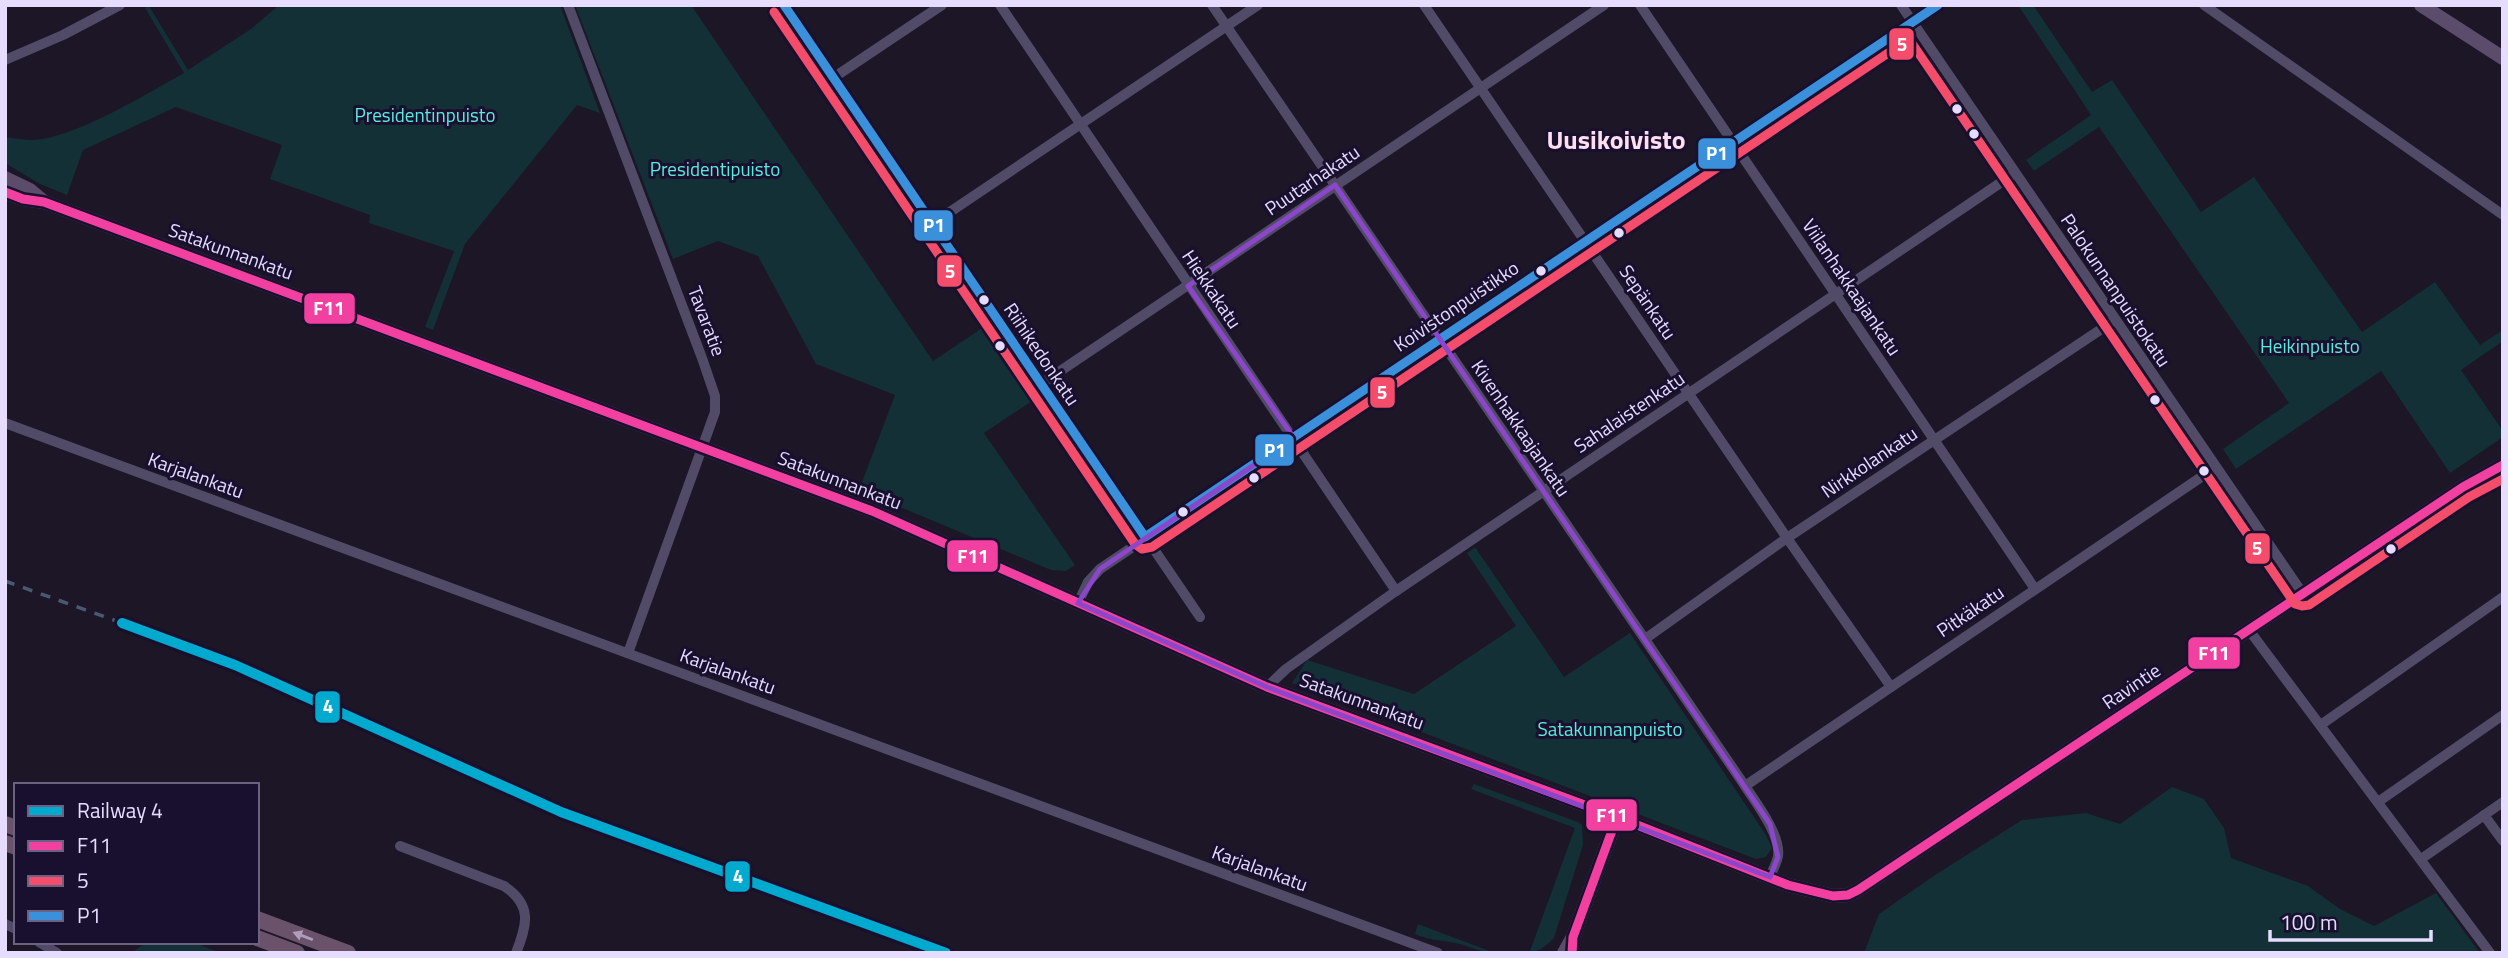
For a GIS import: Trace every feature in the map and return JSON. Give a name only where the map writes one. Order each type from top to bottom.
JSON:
[{"type":"highway","points":[[259,920],[348,953]]},
{"type":"highway","points":[[259,939],[297,953]]},
{"type":"main road","points":[[2421,5],[2503,58]]},
{"type":"main road","name":"Satakunnankatu","points":[[5,178],[30,190],[44,202]]},
{"type":"main road","name":"Satakunnankatu","points":[[5,192],[23,199],[44,202],[872,511],[1267,687],[1770,877]]},
{"type":"main road","name":"Ravintie","points":[[1770,877],[1826,896],[1849,895],[1858,890],[2463,486],[2503,465]]},
{"type":"main road","points":[[1564,953],[1573,937],[1617,817]]},
{"type":"main road","points":[[1572,953],[1573,937]]},
{"type":"street","points":[[5,60],[120,5]]},
{"type":"street","name":"Tavaratie","points":[[568,5],[716,404],[628,653]]},
{"type":"street","name":"Riihikedonkatu","points":[[783,5],[1200,617]]},
{"type":"street","points":[[833,78],[942,5]]},
{"type":"street","name":"Hiekkakatu","points":[[1000,5],[1396,591]]},
{"type":"street","name":"Kivenhakkaajankatu","points":[[1212,5],[1770,824],[1778,848],[1778,857],[1770,877]]},
{"type":"street","points":[[932,224],[1258,5]]},
{"type":"street","name":"Sepänkatu","points":[[1424,5],[1891,687]]},
{"type":"street","name":"Puutarhakatu","points":[[1041,384],[1604,5]]},
{"type":"street","name":"Viilanhakkaajankatu","points":[[1640,5],[2035,589]]},
{"type":"street","name":"Palokunnanpuistokatu","points":[[1900,5],[2303,594]]},
{"type":"street","name":"Koivistonpuistikko","points":[[1078,603],[1088,582],[1100,569],[1145,537],[1938,5]]},
{"type":"street","points":[[2204,5],[2503,215]]},
{"type":"street","name":"Sahalaistenkatu","points":[[1267,687],[1286,669],[1396,591],[2015,173]]},
{"type":"street","name":"Nirkkolankatu","points":[[1644,639],[1787,538],[2115,320]]},
{"type":"street","name":"Karjalankatu","points":[[5,423],[1438,953]]},
{"type":"street","name":"Pitkäkatu","points":[[1745,786],[2216,467]]},
{"type":"street","points":[[2322,724],[2503,597]]},
{"type":"street","points":[[2249,630],[2322,724],[2490,953]]},
{"type":"street","points":[[2378,802],[2503,715]]},
{"type":"street","points":[[2421,859],[2503,802]]},
{"type":"street","points":[[2484,815],[2503,841]]},
{"type":"street","points":[[400,846],[504,887],[515,894],[523,905],[526,916],[525,932],[516,953]]},
{"type":"highlighted area","points":[[1335,185],[1770,824],[1778,857],[1770,877],[1267,687],[1078,603],[1100,569],[1294,438],[1188,286]]},
{"type":"green space","name":"Presidentinpuisto","points":[[279,5],[560,5],[600,113],[577,105],[465,244],[433,330],[425,327],[454,251],[369,223],[370,215],[270,179],[282,145],[176,107],[83,150],[67,195],[40,184],[5,163],[5,137],[33,140],[69,132],[110,114],[184,73],[145,8],[149,6],[188,70],[251,29]]},
{"type":"green space","name":"Presidentipuisto","points":[[575,5],[691,5],[933,361],[988,324],[1038,397],[984,433],[1075,565],[1066,571],[1051,570],[859,490],[895,395],[816,364],[758,256],[718,241],[673,259]]},
{"type":"green space","name":"Heikinpuisto","points":[[2018,5],[2033,5],[2092,92],[2112,80],[2201,212],[2254,177],[2362,332],[2435,282],[2480,345],[2503,330],[2503,341],[2461,370],[2503,431],[2503,437],[2450,473],[2381,371],[2236,469],[2223,449],[2289,403],[2099,127],[2034,171],[2026,160],[2091,115]]},
{"type":"green space","name":"Satakunnanpuisto","points":[[1475,547],[1564,677],[1630,633],[1766,835],[1772,848],[1766,857],[1756,859],[1292,683],[1307,660],[1414,694],[1516,626],[1467,553]]},
{"type":"green space","points":[[1474,784],[1582,825],[1583,845],[1554,938],[1535,952],[1527,953],[1575,828],[1471,789]]},
{"type":"green space","points":[[2172,787],[2204,799],[2224,828],[2231,858],[2308,886],[2340,909],[2374,926],[2436,893],[2480,953],[1864,953],[1879,914],[2022,820],[2086,813],[2120,824]]},
{"type":"green space","points":[[1418,924],[1495,953],[1420,936],[1415,934]]},
{"type":"green space","points":[[144,944],[197,944],[221,953],[131,953]]},
{"type":"railway","points":[[5,581],[122,623]]},
{"type":"rail line","name":"4","points":[[122,623],[235,665],[561,812],[946,953]]},
{"type":"transit line","name":"P1","points":[[784,5],[1145,537],[1938,5]]},
{"type":"transit line","name":"5","points":[[774,12],[1135,544],[1142,549],[1152,547],[1909,39],[2295,604],[2309,605],[2469,497],[2503,479]]},
{"type":"transit line","name":"F11","points":[[5,192],[23,199],[44,202],[872,511],[1267,687],[1617,817],[1788,885],[1833,896],[1848,895],[1858,890],[2463,487],[2503,465]]},
{"type":"transit line","name":"F11","points":[[1572,953],[1573,937],[1617,817]]},
{"type":"district","name":"Uusikoivisto","points":[[1616,140]]}]
